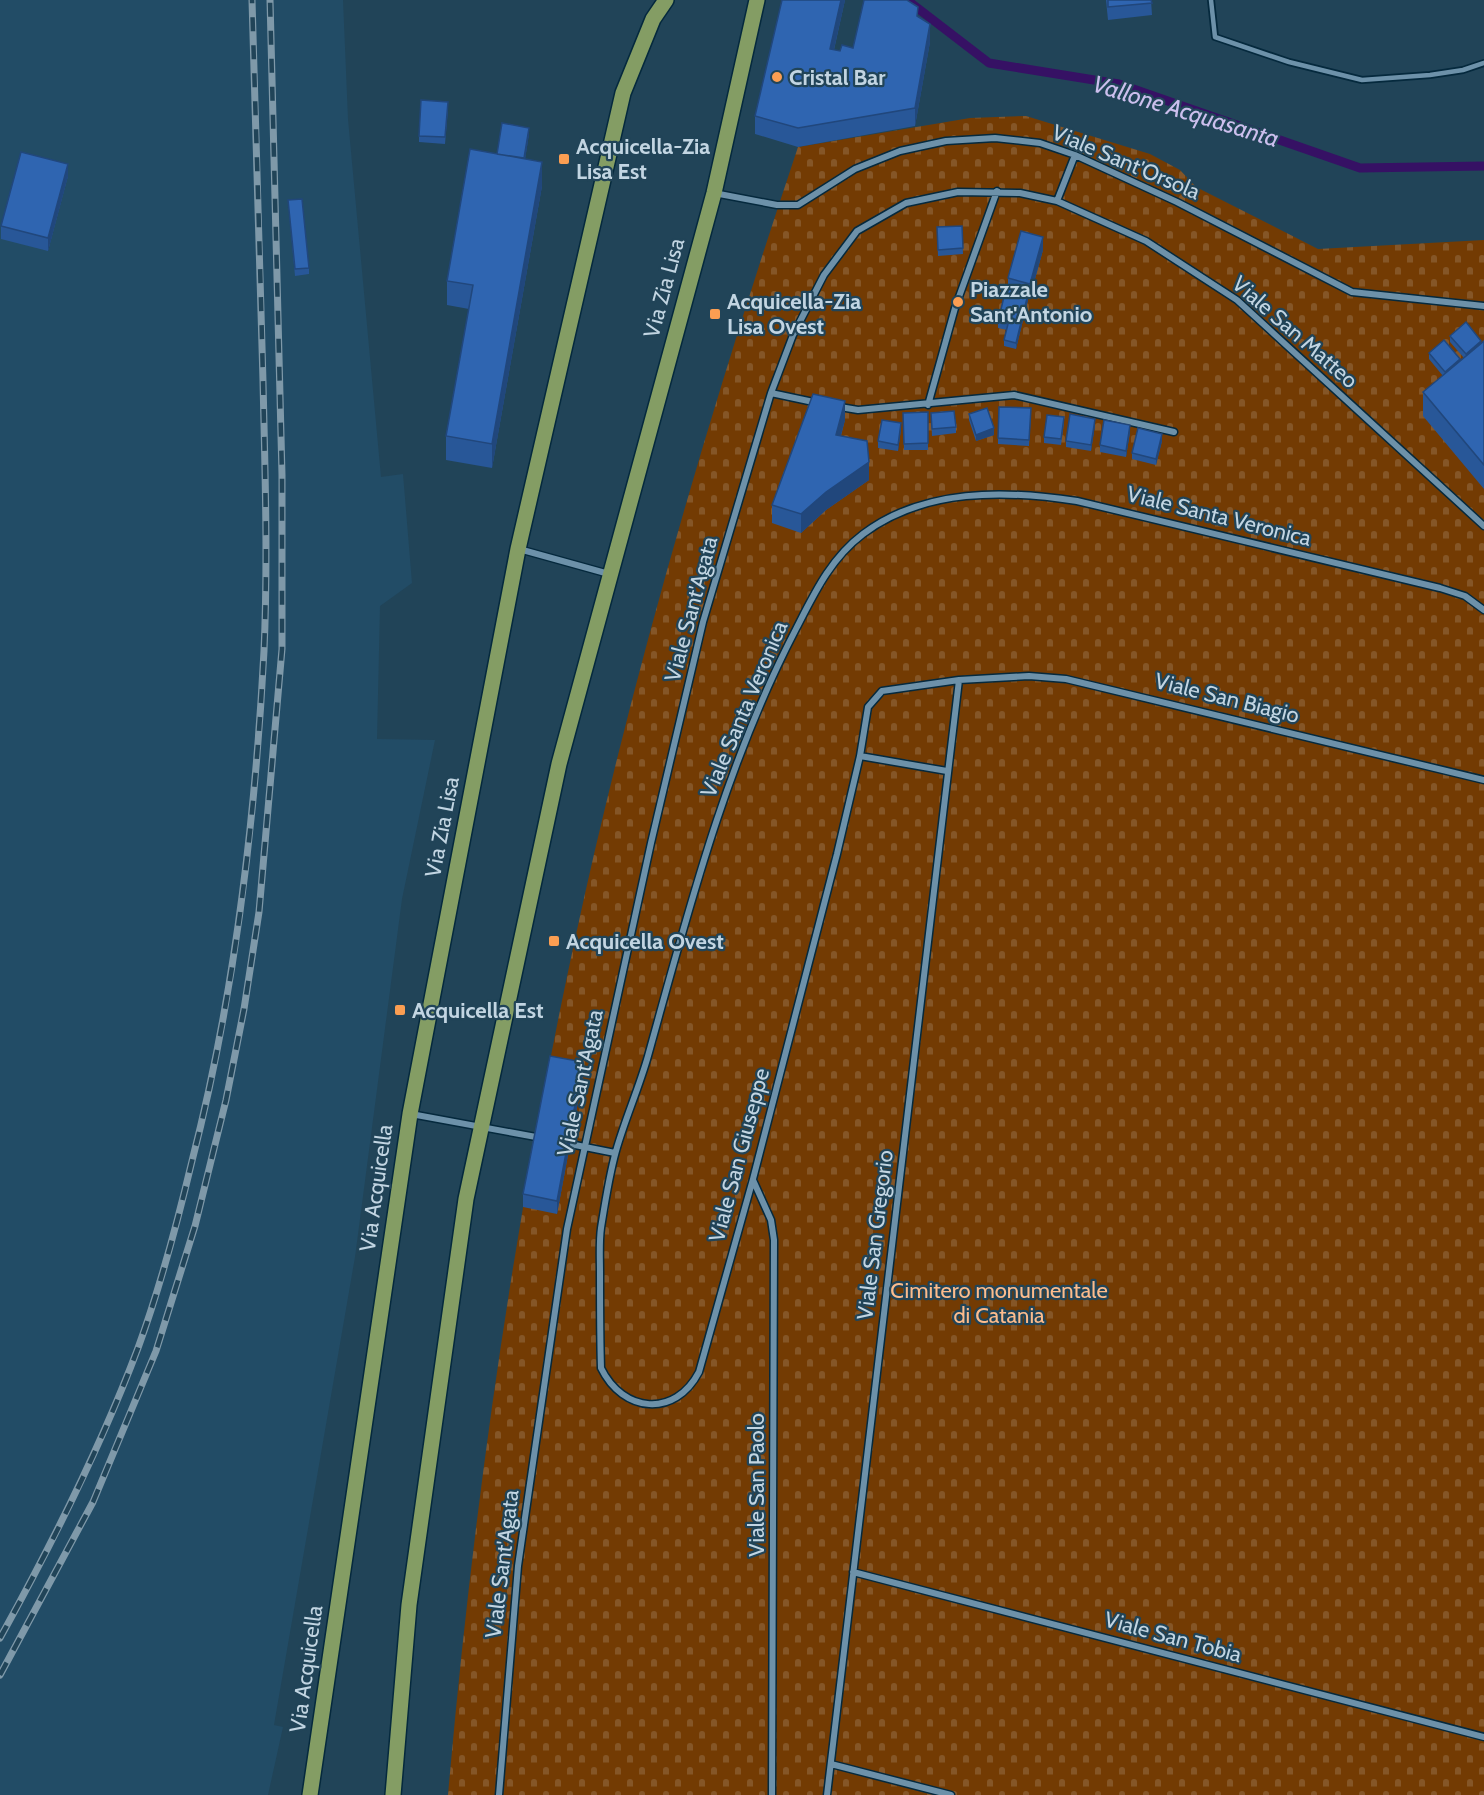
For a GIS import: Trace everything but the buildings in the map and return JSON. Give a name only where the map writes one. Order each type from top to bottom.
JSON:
[{"type":"main road","name":"Via Zia Lisa","points":[[410,1114],[518,549],[623,93],[653,18],[666,0]]},
{"type":"main road","name":"Via Zia Lisa","points":[[482,1126],[515,961],[559,764],[714,193],[752,4]]},
{"type":"main road","name":"Via Acquicella","points":[[310,1795],[410,1114]]},
{"type":"main road","points":[[393,1795],[409,1605],[466,1199],[482,1126]]},
{"type":"street","name":"Viale Sant'Orsola","points":[[714,193],[777,205],[798,205],[855,169],[900,151],[946,141],[995,138],[1040,143],[1075,155],[1177,202],[1352,292],[1484,306]]},
{"type":"street","points":[[1057,201],[1075,155]]},
{"type":"street","points":[[928,405],[955,308],[997,191]]},
{"type":"street","name":"Viale San Matteo","points":[[997,191],[1057,201],[1146,241],[1237,300],[1484,526]]},
{"type":"street","name":"Viale Sant'Agata","points":[[499,1795],[518,1566],[567,1229],[703,622],[771,393],[793,334],[824,275],[857,231],[906,203],[958,192],[997,191]]},
{"type":"street","points":[[771,393],[823,404]]},
{"type":"street","points":[[834,406],[855,411],[1014,395],[1174,432]]},
{"type":"street","name":"Viale Santa Veronica","points":[[615,1153],[645,1067],[720,810],[772,676],[827,571],[861,536],[886,519],[906,509],[939,500],[994,493],[1039,495],[1077,501],[1440,588],[1465,596],[1484,610]]},
{"type":"street","points":[[518,549],[609,574]]},
{"type":"street","name":"Viale San Biagio","points":[[959,680],[1029,676],[1086,683],[1484,780]]},
{"type":"street","name":"Viale San Giuseppe","points":[[615,1153],[600,1232],[601,1368],[609,1384],[633,1402],[666,1402],[681,1397],[691,1388],[699,1372],[753,1179],[860,756],[868,707],[882,692],[959,680]]},
{"type":"street","name":"Viale San Gregorio","points":[[827,1795],[959,680]]},
{"type":"street","points":[[860,756],[948,771]]},
{"type":"street","name":"Via Acquicella","points":[[410,1114],[536,1137]]},
{"type":"street","points":[[570,1144],[615,1153]]},
{"type":"street","name":"Viale San Paolo","points":[[753,1179],[771,1220],[774,1240],[772,1795]]},
{"type":"street","name":"Viale San Tobia","points":[[853,1572],[1484,1737]]},
{"type":"street","points":[[831,1764],[951,1795]]},
{"type":"lane","points":[[1211,0],[1215,37],[1289,62],[1362,80],[1430,75],[1463,70],[1484,63]]},
{"type":"shaded area","points":[[0,0],[343,0],[348,119],[381,477],[403,474],[412,583],[380,606],[377,739],[435,740],[402,899],[355,1257],[274,1725],[283,1727],[268,1795],[0,1795]]},
{"type":"green space","name":"Cimitero monumentale di Catania","points":[[1026,116],[1150,154],[1180,170],[1196,187],[1318,249],[1484,240],[1484,1795],[448,1795],[470,1580],[498,1365],[533,1151],[575,939],[648,639],[705,441],[798,147],[970,118]]},
{"type":"waterway","name":"Vallone Acquasanta","points":[[907,0],[989,63],[1119,84],[1360,168],[1484,166]]},
{"type":"railway","points":[[0,1638],[56,1532],[108,1423],[146,1325],[168,1256],[207,1098],[241,908],[260,715],[266,549],[252,0]]},
{"type":"railway","points":[[0,1675],[93,1502],[156,1351],[195,1226],[226,1100],[244,1009],[259,912],[282,649],[282,475],[270,0]]},
{"type":"place","name":"Cristal Bar","points":[[777,77]]},
{"type":"place","name":"Acquicella-Zia Lisa Est","points":[[564,159]]},
{"type":"place","name":"Piazzale Sant'Antonio","points":[[958,302]]},
{"type":"place","name":"Acquicella-Zia Lisa Ovest","points":[[715,314]]},
{"type":"place","name":"Acquicella Ovest","points":[[554,941]]},
{"type":"place","name":"Acquicella Est","points":[[400,1010]]}]
